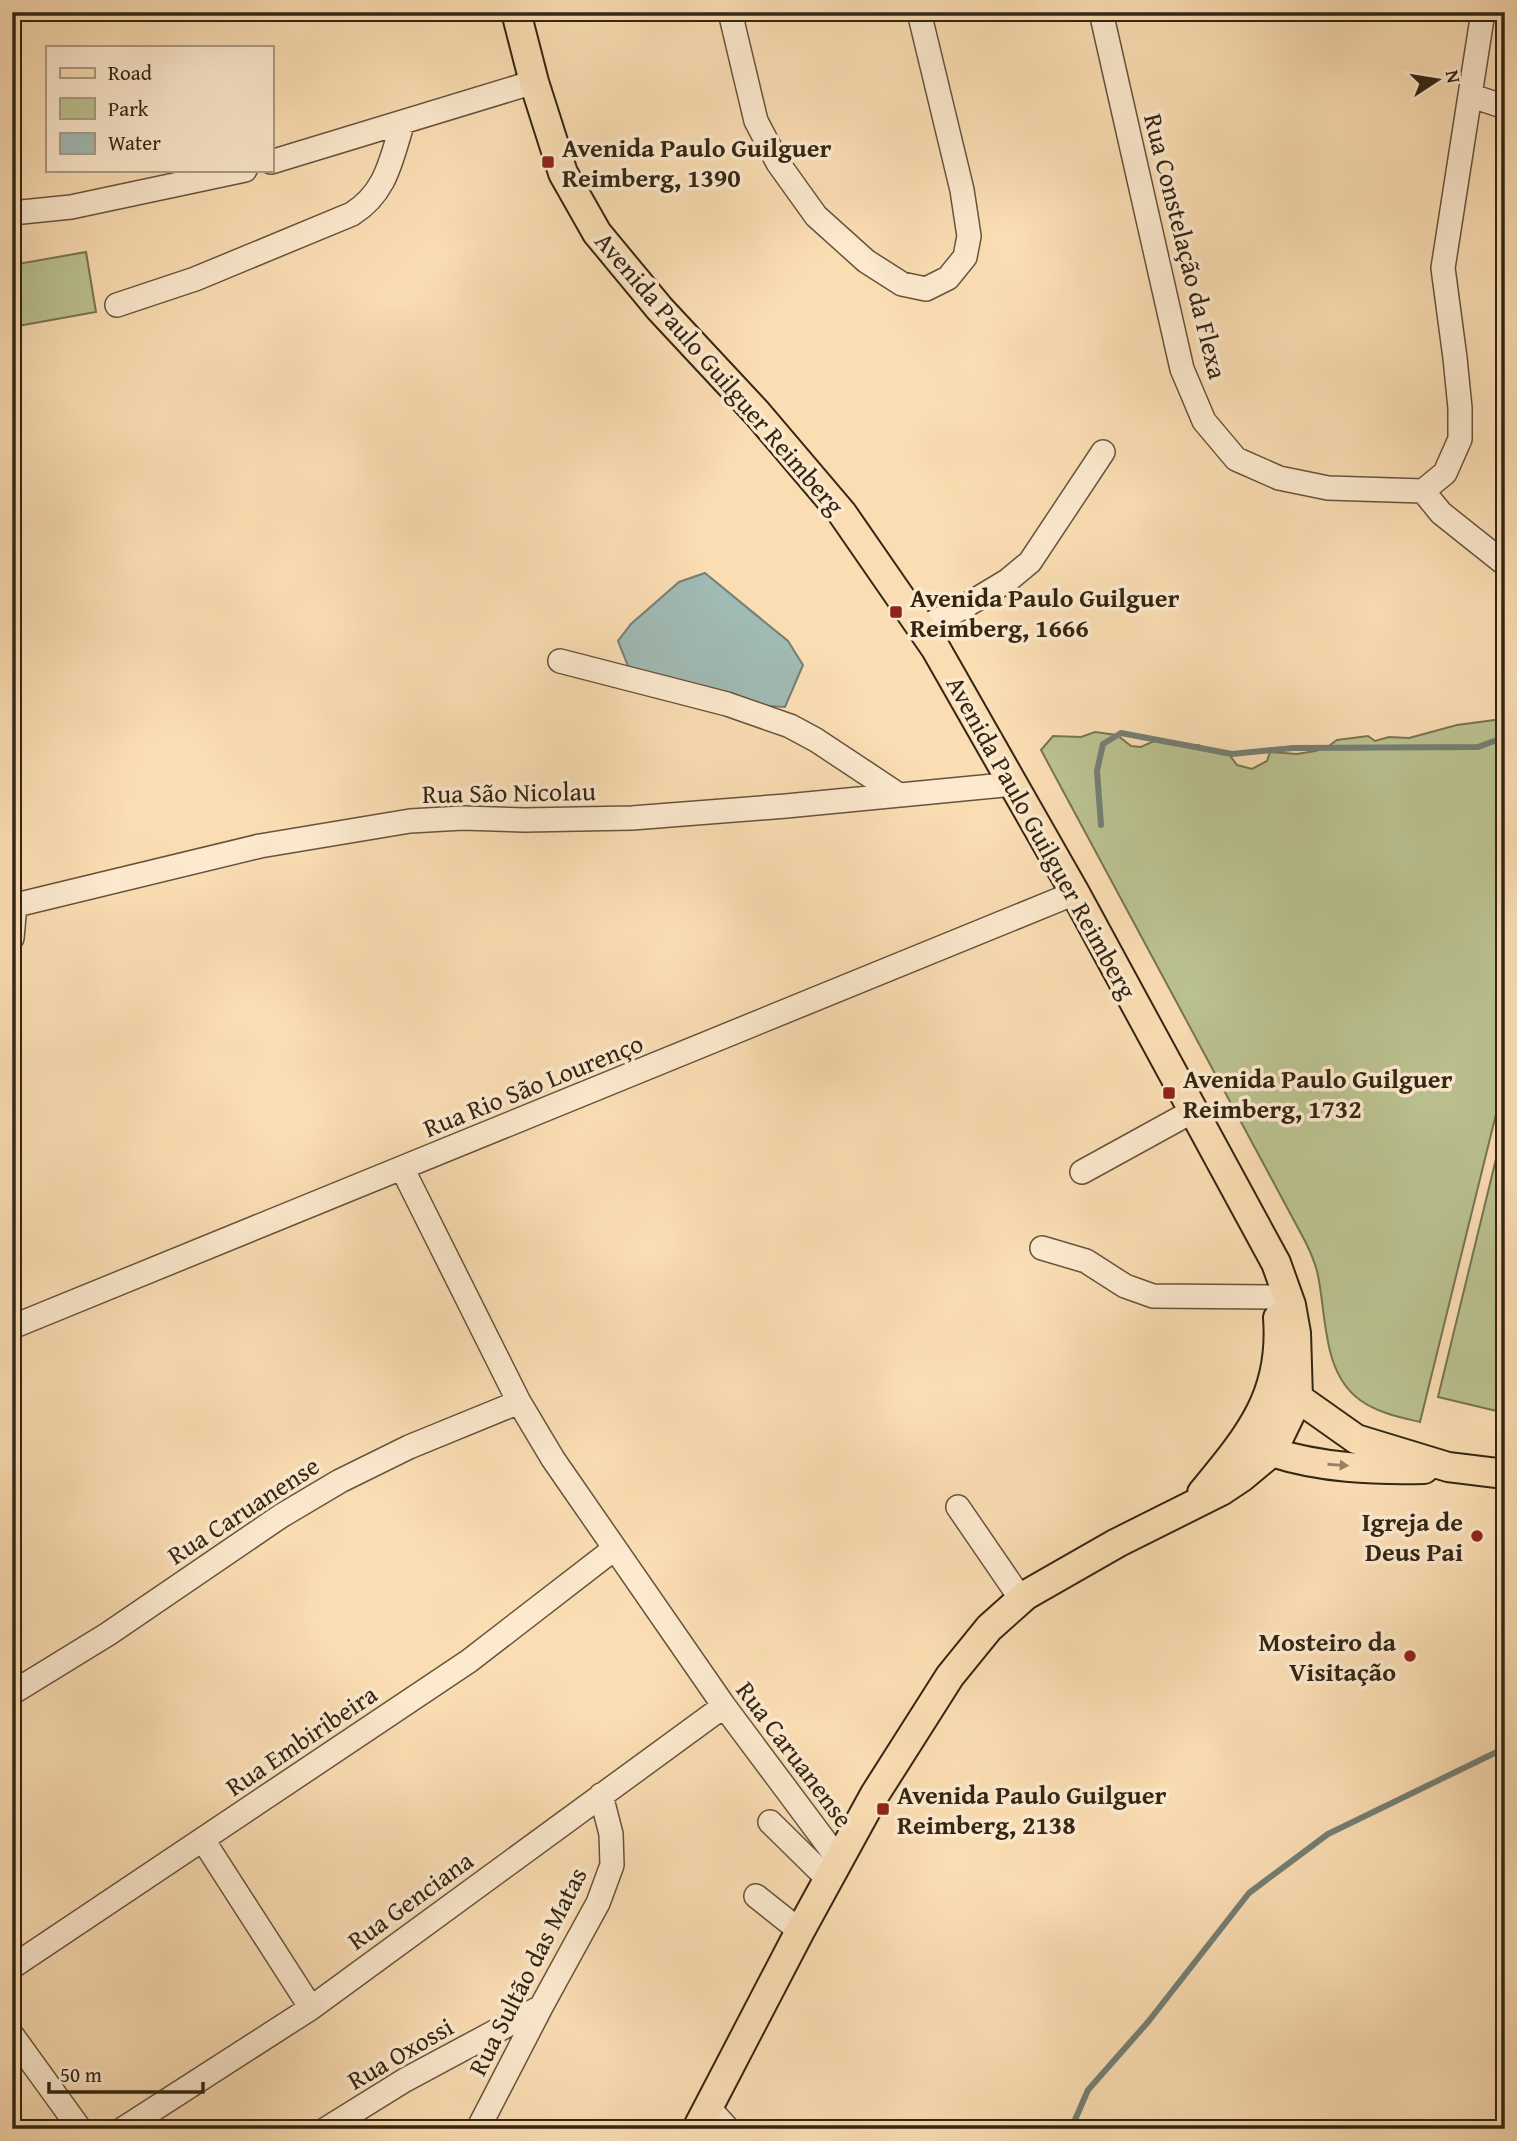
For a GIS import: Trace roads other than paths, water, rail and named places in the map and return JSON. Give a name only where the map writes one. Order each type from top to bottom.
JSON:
[{"type":"main road","name":"Avenida Paulo Guilguer Reimberg","points":[[516,12],[534,82],[563,173],[597,233],[660,309],[757,413],[842,513],[936,649],[1075,893],[1276,1263],[1291,1305],[1296,1333],[1298,1398],[1272,1452],[1242,1477],[1192,1506],[1117,1543],[1021,1599],[989,1628],[950,1676],[875,1794],[833,1869],[703,2118]]},
{"type":"main road","name":"Avenida Paulo Guilguer Reimberg","points":[[1192,1506],[1262,1411],[1277,1366],[1280,1342],[1276,1263]]},
{"type":"main road","points":[[1298,1370],[1324,1418]]},
{"type":"main road","points":[[1448,1466],[1397,1469],[1329,1465],[1297,1460],[1272,1452],[1262,1411],[1298,1398],[1356,1439],[1448,1466],[1505,1474]]},
{"type":"street","points":[[730,12],[756,121],[778,163],[816,216],[866,261],[902,284],[926,289],[948,278],[965,257],[969,236],[962,190],[919,12]]},
{"type":"street","name":"Rua Constelação da Flexa","points":[[1101,12],[1182,369],[1205,421],[1236,460],[1279,478],[1328,488],[1423,491]]},
{"type":"street","points":[[1483,12],[1443,268],[1457,383],[1460,439],[1445,473],[1423,491],[1441,513],[1505,564]]},
{"type":"street","points":[[273,161],[534,82]]},
{"type":"street","points":[[1472,96],[1505,107]]},
{"type":"street","points":[[117,305],[195,279],[352,214],[375,196],[386,176],[403,122]]},
{"type":"street","points":[[12,213],[71,207],[236,172]]},
{"type":"street","points":[[922,628],[1007,581],[1030,562],[1103,452]]},
{"type":"street","points":[[560,661],[727,704],[790,726],[817,740],[899,795]]},
{"type":"street","name":"Rua São Nicolau","points":[[14,905],[260,846],[410,821],[463,818],[632,818],[1014,784]]},
{"type":"street","name":"Rua Rio São Lourenço","points":[[12,1327],[1075,893]]},
{"type":"street","points":[[12,938],[14,905]]},
{"type":"street","points":[[1082,1172],[1193,1111]]},
{"type":"street","name":"Rua Caruanense","points":[[402,1168],[519,1402],[554,1459],[833,1869]]},
{"type":"street","points":[[1042,1248],[1086,1261],[1125,1286],[1153,1296],[1276,1297]]},
{"type":"street","name":"Rua Caruanense","points":[[12,1693],[108,1634],[281,1516],[340,1481],[409,1447],[519,1402]]},
{"type":"street","points":[[958,1507],[1021,1599]]},
{"type":"street","name":"Rua Embiribeira","points":[[12,1967],[469,1661],[614,1549]]},
{"type":"street","name":"Rua Genciana","points":[[131,2126],[311,2008],[724,1706]]},
{"type":"street","name":"Rua Sultão das Matas","points":[[478,2129],[598,1903],[612,1865],[611,1834],[601,1794]]},
{"type":"street","points":[[770,1822],[833,1869]]},
{"type":"street","points":[[203,1840],[311,2008]]},
{"type":"street","points":[[756,1896],[800,1931]]},
{"type":"street","name":"Rua Oxossi","points":[[326,2129],[405,2080],[541,2007]]},
{"type":"street","points":[[12,2035],[80,2129]]},
{"type":"street","points":[[703,2118],[728,2129]]},
{"type":"water","points":[[705,573],[788,641],[803,665],[785,707],[747,705],[630,671],[618,641],[631,624],[679,582]]},
{"type":"waterway","points":[[1101,825],[1097,771],[1103,744],[1121,733],[1232,754],[1293,748],[1478,747],[1505,737]]},
{"type":"waterway","points":[[1071,2129],[1088,2090],[1148,2022],[1249,1893],[1328,1834],[1505,1748]]},
{"type":"place","name":"Avenida Paulo Guilguer Reimberg, 1390","points":[[548,162]]},
{"type":"place","name":"Avenida Paulo Guilguer Reimberg, 1666","points":[[896,612]]},
{"type":"place","name":"Avenida Paulo Guilguer Reimberg, 1732","points":[[1169,1093]]},
{"type":"place","name":"Igreja de Deus Pai","points":[[1477,1536]]},
{"type":"place","name":"Mosteiro da Visitação","points":[[1410,1656]]},
{"type":"place","name":"Avenida Paulo Guilguer Reimberg, 2138","points":[[883,1809]]}]
